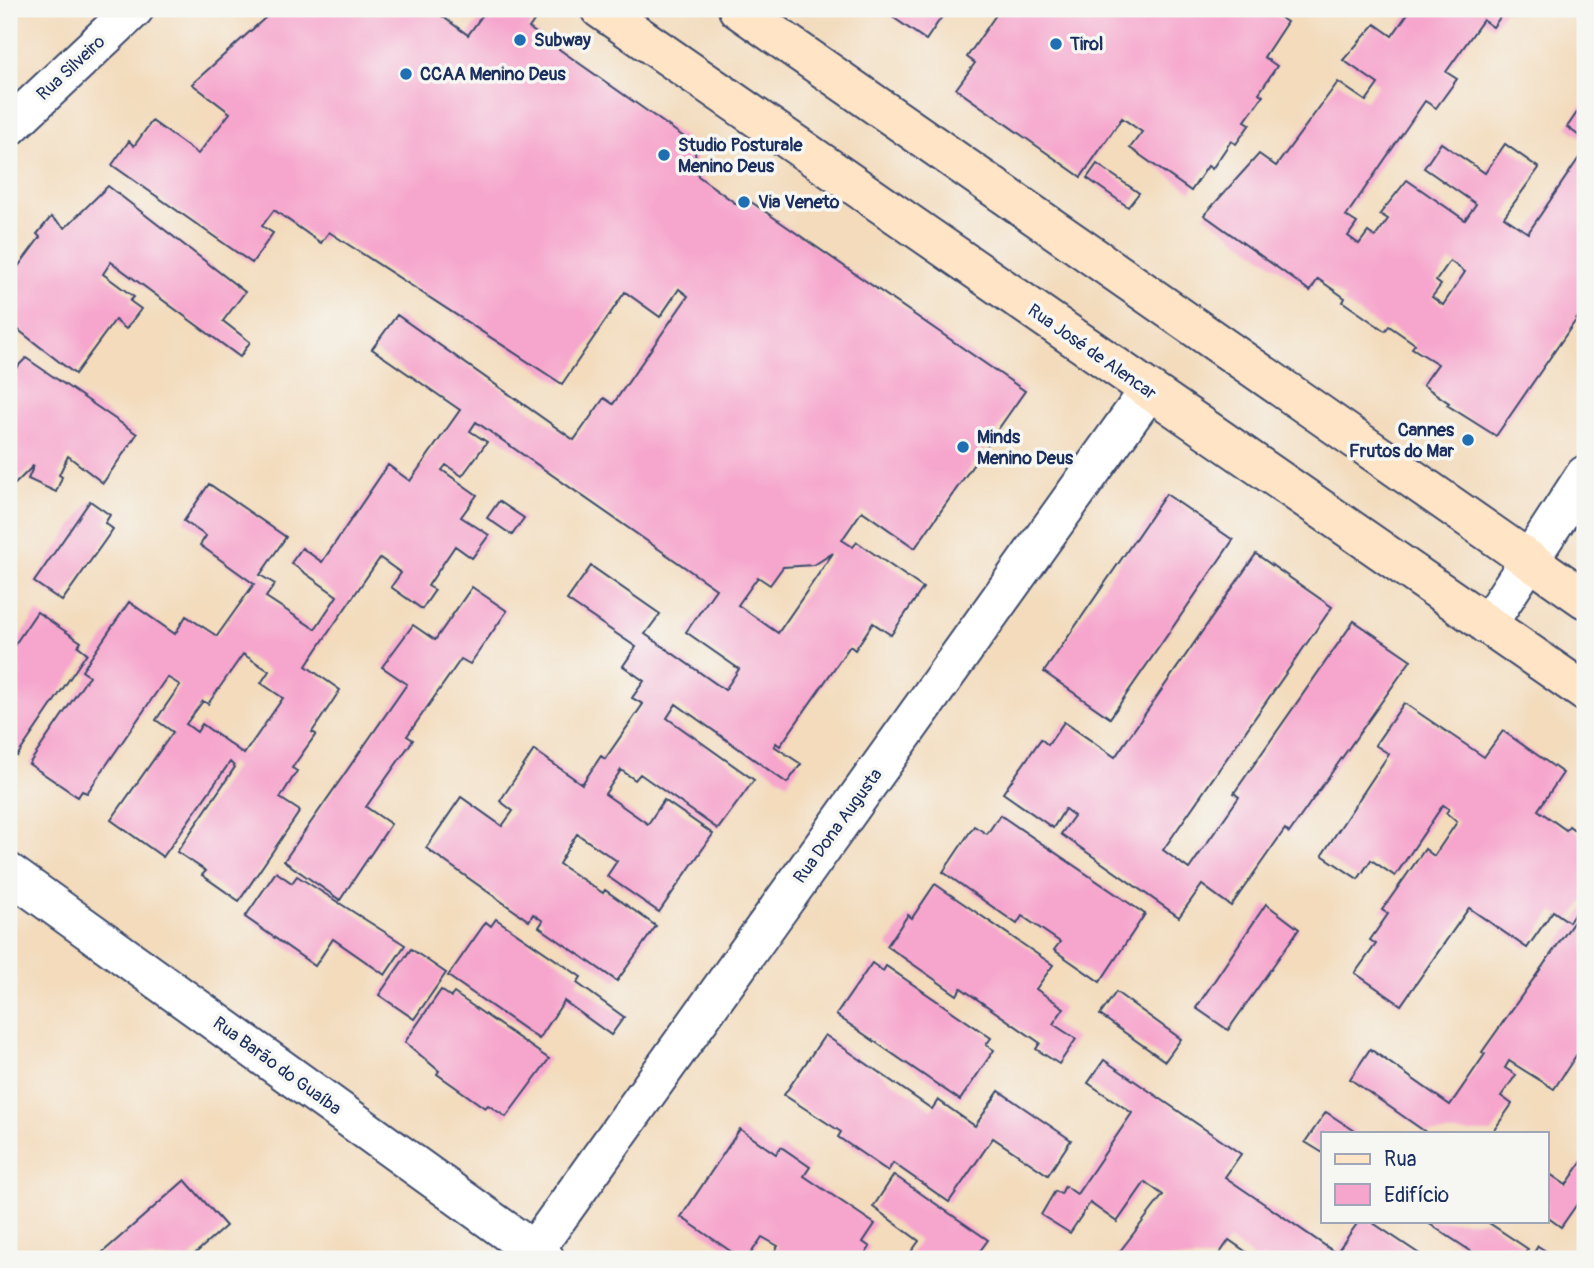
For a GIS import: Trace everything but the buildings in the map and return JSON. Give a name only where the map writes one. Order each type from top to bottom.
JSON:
[{"type":"main road","name":"Rua José de Alencar","points":[[600,9],[1148,392],[1585,692]]},
{"type":"main road","points":[[738,9],[1585,599]]},
{"type":"street","name":"Rua Silveiro","points":[[9,127],[134,9]]},
{"type":"street","name":"Rua Dona Augusta","points":[[536,1257],[1148,392]]},
{"type":"street","points":[[1487,625],[1531,562],[1585,475]]},
{"type":"street","name":"Rua Barão do Guaíba","points":[[9,873],[536,1257]]},
{"type":"place","name":"Subway","points":[[520,40]]},
{"type":"place","name":"Tirol","points":[[1056,44]]},
{"type":"place","name":"CCAA Menino Deus","points":[[406,74]]},
{"type":"place","name":"Studio Posturale Menino Deus","points":[[664,155]]},
{"type":"place","name":"Via Veneto","points":[[744,202]]},
{"type":"place","name":"Cannes Frutos do Mar","points":[[1468,440]]},
{"type":"place","name":"Minds Menino Deus","points":[[963,447]]}]
